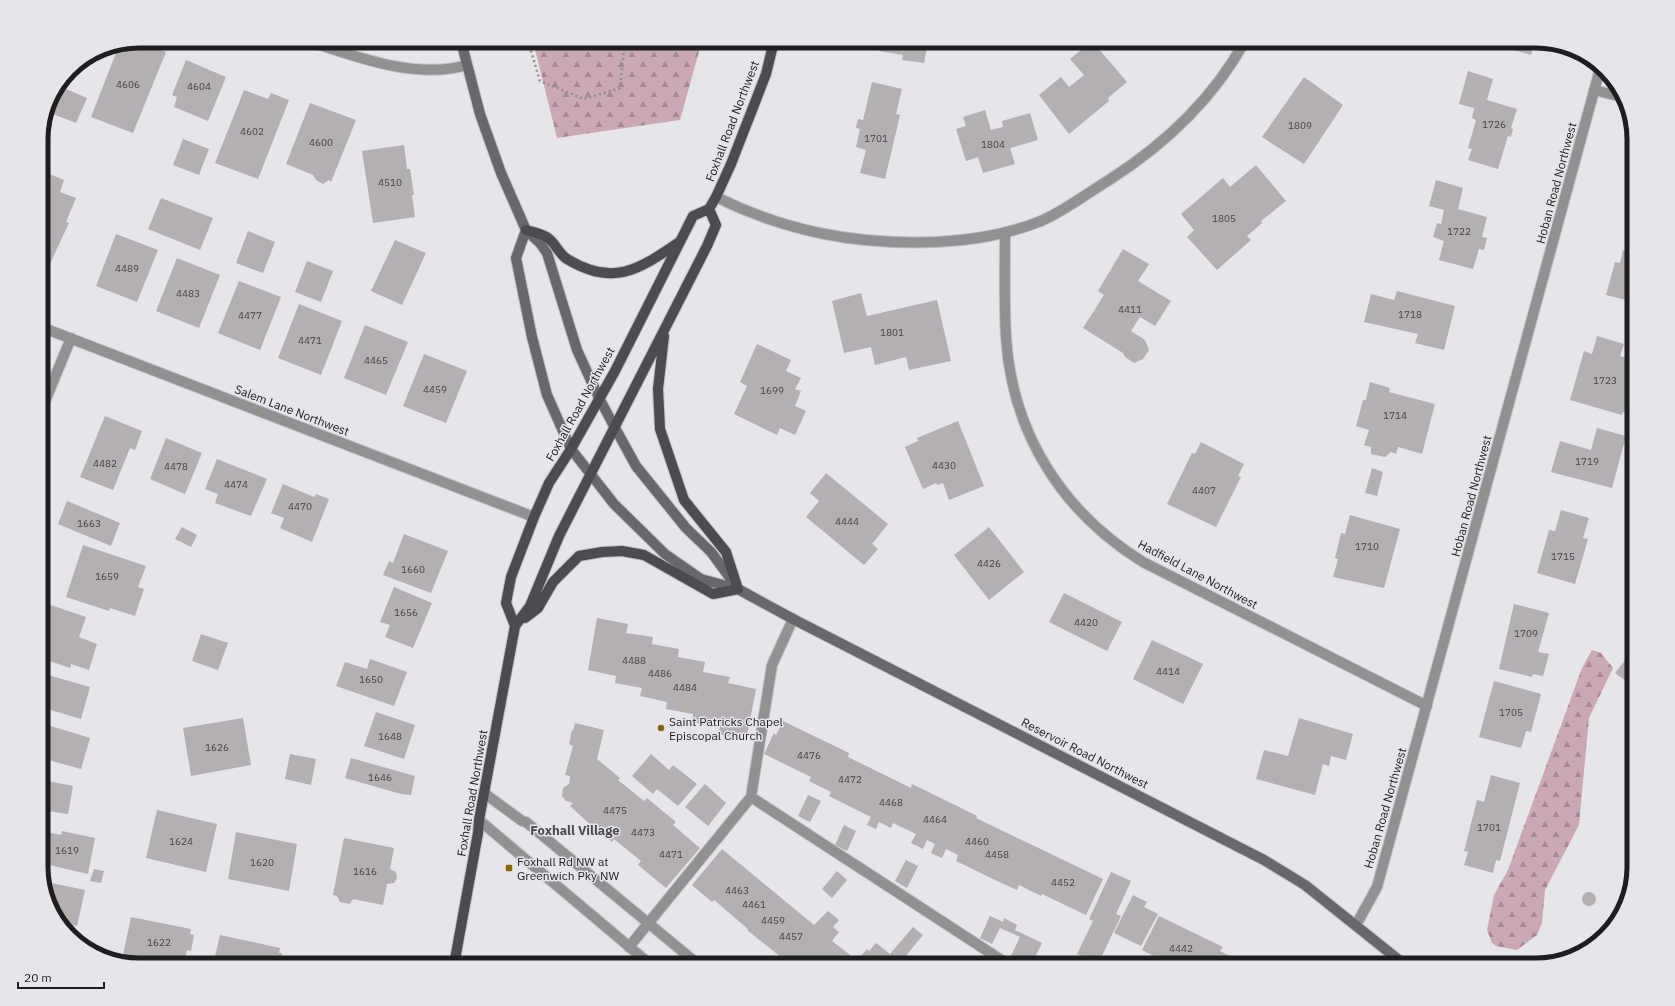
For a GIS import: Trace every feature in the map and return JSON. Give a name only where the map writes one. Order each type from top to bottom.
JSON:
[{"type":"main road","name":"Reservoir Road Northwest","points":[[463,48],[480,114],[501,173],[526,230],[540,243],[547,253],[577,350],[599,398],[636,466],[686,528],[711,552],[738,589]]},
{"type":"main road","name":"Foxhall Road Northwest","points":[[515,626],[506,602],[507,596],[511,577],[534,517],[550,483],[615,371],[693,216],[708,209],[716,196],[731,164],[766,74],[772,48]]},
{"type":"main road","name":"Foxhall Road Northwest","points":[[455,958],[515,626],[530,606],[559,536],[707,246],[716,225],[708,209]]},
{"type":"main road","name":"Reservoir Road Northwest","points":[[526,230],[516,258],[532,337],[547,395],[571,449],[614,504],[665,554],[701,579],[738,589],[793,619],[1264,860],[1305,885],[1396,958]]},
{"type":"main road","points":[[526,230],[548,238],[566,258],[598,274],[625,272],[638,268],[650,262],[680,242]]},
{"type":"main road","points":[[515,626],[538,608],[553,582],[579,556],[602,552],[622,551],[644,555],[713,594],[738,589],[726,552],[684,500],[660,429],[658,389],[665,329]]},
{"type":"street","points":[[332,48],[381,62],[419,70],[444,70],[467,65]]},
{"type":"street","points":[[716,196],[744,210],[778,223],[850,239],[905,243],[965,240],[1005,234],[1042,221],[1068,207],[1140,158],[1173,132],[1206,97],[1231,64],[1241,48]]},
{"type":"street","name":"Hoban Road Northwest","points":[[1356,925],[1377,887],[1599,74]]},
{"type":"street","points":[[1594,90],[1616,95]]},
{"type":"street","name":"Hadfield Lane Northwest","points":[[1005,234],[1006,338],[1016,395],[1024,423],[1043,462],[1064,493],[1080,511],[1107,536],[1143,562],[1427,706]]},
{"type":"street","name":"Salem Lane Northwest","points":[[48,330],[534,517]]},
{"type":"street","points":[[48,394],[71,338]]},
{"type":"street","points":[[630,947],[751,797],[772,665],[793,619]]},
{"type":"street","points":[[484,793],[522,821],[526,822],[691,958]]},
{"type":"street","points":[[751,797],[998,958]]},
{"type":"street","points":[[479,820],[643,958]]},
{"type":"path","points":[[530,48],[540,81],[584,100],[620,88],[624,48]]},
{"type":"green space","points":[[535,48],[700,48],[680,120],[557,138]]},
{"type":"green space","points":[[1592,650],[1601,653],[1613,668],[1589,718],[1579,825],[1545,890],[1542,923],[1537,935],[1517,950],[1496,946],[1492,943],[1487,930],[1494,895],[1508,870],[1582,668]]},
{"type":"building","points":[[153,48],[166,52],[133,133],[91,117],[117,51]]},
{"type":"building","points":[[879,48],[927,48],[924,63],[902,60],[903,55],[879,51]]},
{"type":"building","points":[[1083,48],[1098,48],[1127,82],[1108,98],[1109,101],[1069,134],[1039,95],[1061,77],[1069,87],[1084,75],[1070,59]]},
{"type":"building","points":[[1506,48],[1533,48],[1531,55]]},
{"type":"building","points":[[186,60],[226,77],[208,121],[174,107],[177,97],[172,95]]},
{"type":"building","points":[[1468,71],[1493,79],[1487,100],[1517,109],[1511,128],[1513,129],[1511,137],[1508,136],[1498,169],[1468,160],[1472,149],[1468,148],[1476,120],[1472,118],[1474,108],[1459,104]]},
{"type":"building","points":[[1304,77],[1343,105],[1304,164],[1262,137]]},
{"type":"building","points":[[872,82],[902,89],[896,114],[900,115],[885,179],[860,173],[866,150],[856,147],[860,129],[856,128],[858,119],[863,120]]},
{"type":"building","points":[[64,88],[87,98],[76,123],[53,114]]},
{"type":"building","points":[[244,90],[268,99],[271,93],[289,100],[258,179],[215,163]]},
{"type":"building","points":[[310,103],[356,120],[331,182],[329,180],[323,184],[316,180],[313,175],[286,164]]},
{"type":"building","points":[[985,110],[991,130],[1003,127],[1002,121],[1030,113],[1038,140],[1010,148],[1015,164],[983,173],[978,157],[966,161],[956,129],[966,126],[963,117]]},
{"type":"building","points":[[183,139],[209,149],[199,175],[173,165]]},
{"type":"building","points":[[404,145],[407,169],[410,169],[414,195],[412,195],[415,217],[373,223],[362,151]]},
{"type":"building","points":[[1256,165],[1286,201],[1261,221],[1262,223],[1247,236],[1251,240],[1217,270],[1187,237],[1194,230],[1181,214],[1223,178],[1230,187]]},
{"type":"building","points":[[48,173],[64,180],[60,192],[76,198],[66,222],[69,223],[48,268]]},
{"type":"building","points":[[1436,180],[1463,188],[1458,209],[1487,217],[1482,237],[1487,238],[1484,250],[1479,249],[1473,269],[1439,260],[1444,241],[1433,237],[1437,223],[1441,224],[1444,210],[1429,206]]},
{"type":"building","points":[[161,198],[213,218],[200,250],[148,229]]},
{"type":"building","points":[[248,231],[275,242],[263,273],[236,263]]},
{"type":"building","points":[[116,234],[158,250],[137,302],[96,286]]},
{"type":"building","points":[[395,240],[426,253],[402,305],[371,291]]},
{"type":"building","points":[[1123,249],[1149,264],[1138,281],[1171,301],[1155,326],[1140,317],[1131,331],[1145,340],[1149,350],[1143,359],[1134,363],[1125,357],[1123,353],[1083,328],[1104,295],[1098,291]]},
{"type":"building","points":[[1623,250],[1627,251],[1627,300],[1606,295],[1615,262],[1620,263]]},
{"type":"building","points":[[177,258],[220,275],[199,328],[156,311]]},
{"type":"building","points":[[307,261],[333,271],[321,302],[295,292]]},
{"type":"building","points":[[239,281],[281,297],[260,350],[218,333]]},
{"type":"building","points":[[1397,291],[1455,306],[1444,350],[1415,343],[1418,334],[1364,322],[1371,294],[1394,300]]},
{"type":"building","points":[[861,293],[867,316],[937,300],[951,361],[909,370],[906,357],[875,365],[871,347],[844,353],[832,301]]},
{"type":"building","points":[[299,304],[342,321],[321,375],[278,358]]},
{"type":"building","points":[[365,325],[408,342],[386,395],[344,378]]},
{"type":"building","points":[[1597,336],[1624,344],[1620,356],[1627,358],[1627,413],[1623,412],[1622,415],[1570,400],[1584,351],[1592,354]]},
{"type":"building","points":[[757,344],[791,360],[786,371],[801,378],[795,389],[801,391],[795,406],[806,411],[795,435],[780,428],[777,435],[734,414],[747,386],[740,382]]},
{"type":"building","points":[[424,354],[467,371],[446,423],[403,406]]},
{"type":"building","points":[[1370,382],[1390,388],[1389,392],[1435,404],[1422,454],[1398,447],[1396,454],[1391,452],[1385,457],[1371,454],[1371,447],[1364,445],[1369,430],[1356,426],[1363,400],[1366,400]]},
{"type":"building","points":[[105,416],[142,431],[135,450],[130,448],[113,490],[80,477]]},
{"type":"building","points":[[958,421],[984,486],[949,500],[943,483],[937,485],[936,483],[923,489],[905,447],[918,441],[917,438]]},
{"type":"building","points":[[1597,428],[1626,436],[1612,488],[1551,472],[1560,441],[1591,450]]},
{"type":"building","points":[[166,438],[202,453],[185,494],[150,479]]},
{"type":"building","points":[[1201,442],[1244,464],[1238,476],[1241,477],[1216,527],[1167,504],[1192,453],[1195,454]]},
{"type":"building","points":[[217,459],[267,479],[251,516],[215,503],[218,494],[205,489]]},
{"type":"building","points":[[1372,468],[1383,472],[1377,496],[1365,493]]},
{"type":"building","points":[[826,473],[888,524],[872,544],[878,549],[864,565],[806,517],[819,501],[810,493]]},
{"type":"building","points":[[283,484],[314,497],[316,494],[329,499],[312,542],[280,528],[284,518],[271,513]]},
{"type":"building","points":[[67,501],[120,523],[111,546],[58,524]]},
{"type":"building","points":[[1561,510],[1589,518],[1583,538],[1588,539],[1575,584],[1537,573],[1549,530],[1555,531]]},
{"type":"building","points":[[1350,515],[1400,529],[1384,588],[1333,577],[1338,559],[1335,558],[1341,533],[1345,534]]},
{"type":"building","points":[[182,527],[197,535],[191,547],[175,539]]},
{"type":"building","points":[[989,527],[1024,572],[989,600],[954,555]]},
{"type":"building","points":[[404,534],[448,551],[431,593],[383,575],[389,561],[393,563]]},
{"type":"building","points":[[83,545],[146,566],[138,587],[144,589],[135,616],[110,608],[109,611],[66,597]]},
{"type":"building","points":[[394,587],[432,603],[413,648],[385,637],[390,625],[380,622]]},
{"type":"building","points":[[1064,593],[1122,622],[1107,651],[1049,622]]},
{"type":"building","points":[[48,604],[86,617],[79,637],[97,644],[89,670],[71,664],[70,668],[48,660]]},
{"type":"building","points":[[1514,604],[1549,613],[1538,652],[1549,654],[1543,676],[1533,674],[1532,677],[1499,669]]},
{"type":"building","points":[[597,618],[628,624],[626,633],[653,637],[652,644],[679,649],[678,657],[705,662],[703,672],[730,677],[728,683],[756,689],[746,740],[718,734],[720,727],[692,722],[693,714],[666,709],[667,702],[640,696],[642,688],[615,683],[616,676],[588,670]]},
{"type":"building","points":[[201,634],[228,643],[218,670],[192,661]]},
{"type":"building","points":[[1152,640],[1203,664],[1183,704],[1133,679]]},
{"type":"building","points":[[1627,658],[1627,682],[1615,673]]},
{"type":"building","points":[[370,659],[407,672],[394,706],[336,686],[345,662],[367,669]]},
{"type":"building","points":[[48,675],[90,687],[81,719],[48,709]]},
{"type":"building","points":[[1494,681],[1541,694],[1531,732],[1526,731],[1521,748],[1479,737]]},
{"type":"building","points":[[376,712],[415,725],[404,759],[364,746]]},
{"type":"building","points":[[243,718],[251,765],[191,776],[183,728]]},
{"type":"building","points":[[1299,718],[1353,734],[1346,760],[1331,756],[1329,766],[1323,764],[1315,795],[1256,779],[1264,750],[1288,756]]},
{"type":"building","points":[[783,721],[849,753],[848,757],[911,788],[912,784],[977,816],[976,818],[1103,879],[1086,915],[1019,885],[1017,890],[997,881],[956,861],[958,855],[946,849],[942,858],[931,853],[935,844],[927,840],[923,849],[911,843],[916,834],[893,823],[891,828],[879,822],[876,829],[867,825],[871,817],[829,796],[831,792],[809,781],[811,777],[764,754],[774,733],[776,735]]},
{"type":"building","points":[[575,723],[604,730],[597,759],[620,778],[618,780],[644,801],[647,798],[676,822],[673,825],[700,848],[666,888],[638,865],[641,861],[614,839],[612,842],[584,819],[570,806],[573,803],[566,801],[562,796],[563,788],[569,784],[570,776],[565,775],[573,746],[569,744]]},
{"type":"building","points":[[48,725],[90,738],[81,769],[48,760]]},
{"type":"building","points":[[290,754],[316,759],[311,785],[285,779]]},
{"type":"building","points":[[651,754],[669,770],[673,765],[697,784],[678,806],[657,789],[653,794],[632,776]]},
{"type":"building","points":[[351,758],[415,776],[411,795],[401,794],[345,778]]},
{"type":"building","points":[[1491,775],[1520,783],[1500,861],[1496,860],[1493,873],[1464,865],[1468,852],[1464,851],[1477,800],[1484,802]]},
{"type":"building","points":[[48,781],[73,786],[68,814],[48,811]]},
{"type":"building","points":[[705,784],[726,803],[708,826],[685,807]]},
{"type":"building","points":[[808,795],[821,801],[810,822],[798,816]]},
{"type":"building","points":[[157,810],[217,824],[206,872],[146,858]]},
{"type":"building","points":[[844,825],[856,831],[847,851],[835,845]]},
{"type":"building","points":[[62,831],[95,838],[88,874],[48,865],[48,832],[61,835]]},
{"type":"building","points":[[236,832],[297,844],[289,891],[228,879]]},
{"type":"building","points":[[344,838],[394,848],[390,869],[396,872],[397,878],[394,883],[387,884],[383,905],[353,899],[350,904],[340,902],[337,896],[333,895]]},
{"type":"building","points":[[722,849],[814,925],[828,911],[839,920],[833,927],[839,932],[832,941],[854,958],[782,958],[747,930],[748,929],[714,900],[712,902],[692,885]]},
{"type":"building","points":[[906,860],[918,866],[907,888],[895,881]]},
{"type":"building","points":[[94,869],[104,871],[101,883],[90,881]]},
{"type":"building","points":[[837,871],[847,880],[832,898],[822,889]]},
{"type":"building","points":[[1111,872],[1131,881],[1116,914],[1121,916],[1101,958],[1085,958],[1077,954],[1093,921],[1089,919]]},
{"type":"building","points":[[51,883],[85,890],[77,926],[68,924],[63,918],[57,907],[50,886]]},
{"type":"building","points":[[1586,892],[1592,892],[1596,896],[1596,902],[1592,906],[1586,906],[1582,902],[1582,896]]},
{"type":"building","points":[[1133,895],[1147,902],[1144,907],[1158,914],[1141,946],[1114,933]]},
{"type":"building","points":[[990,916],[1003,922],[1004,918],[1017,925],[1015,930],[1042,943],[1034,958],[1010,958],[1020,937],[1000,928],[992,944],[980,938]]},
{"type":"building","points":[[1159,916],[1223,947],[1220,951],[1234,958],[1158,958],[1142,950]]},
{"type":"building","points":[[131,917],[191,929],[190,934],[194,935],[191,951],[187,950],[185,958],[139,958],[123,956]]},
{"type":"building","points":[[913,927],[923,935],[904,958],[859,958],[867,949],[869,951],[876,943],[890,954]]},
{"type":"building","points":[[220,935],[280,948],[279,953],[282,953],[281,958],[215,958]]},
{"type":"place","name":"Saint Patricks Chapel Episcopal Church","points":[[661,728]]},
{"type":"place","name":"Foxhall Rd NW at Greenwich Pky NW","points":[[509,868]]},
{"type":"district","name":"Foxhall Village","points":[[575,830]]}]
